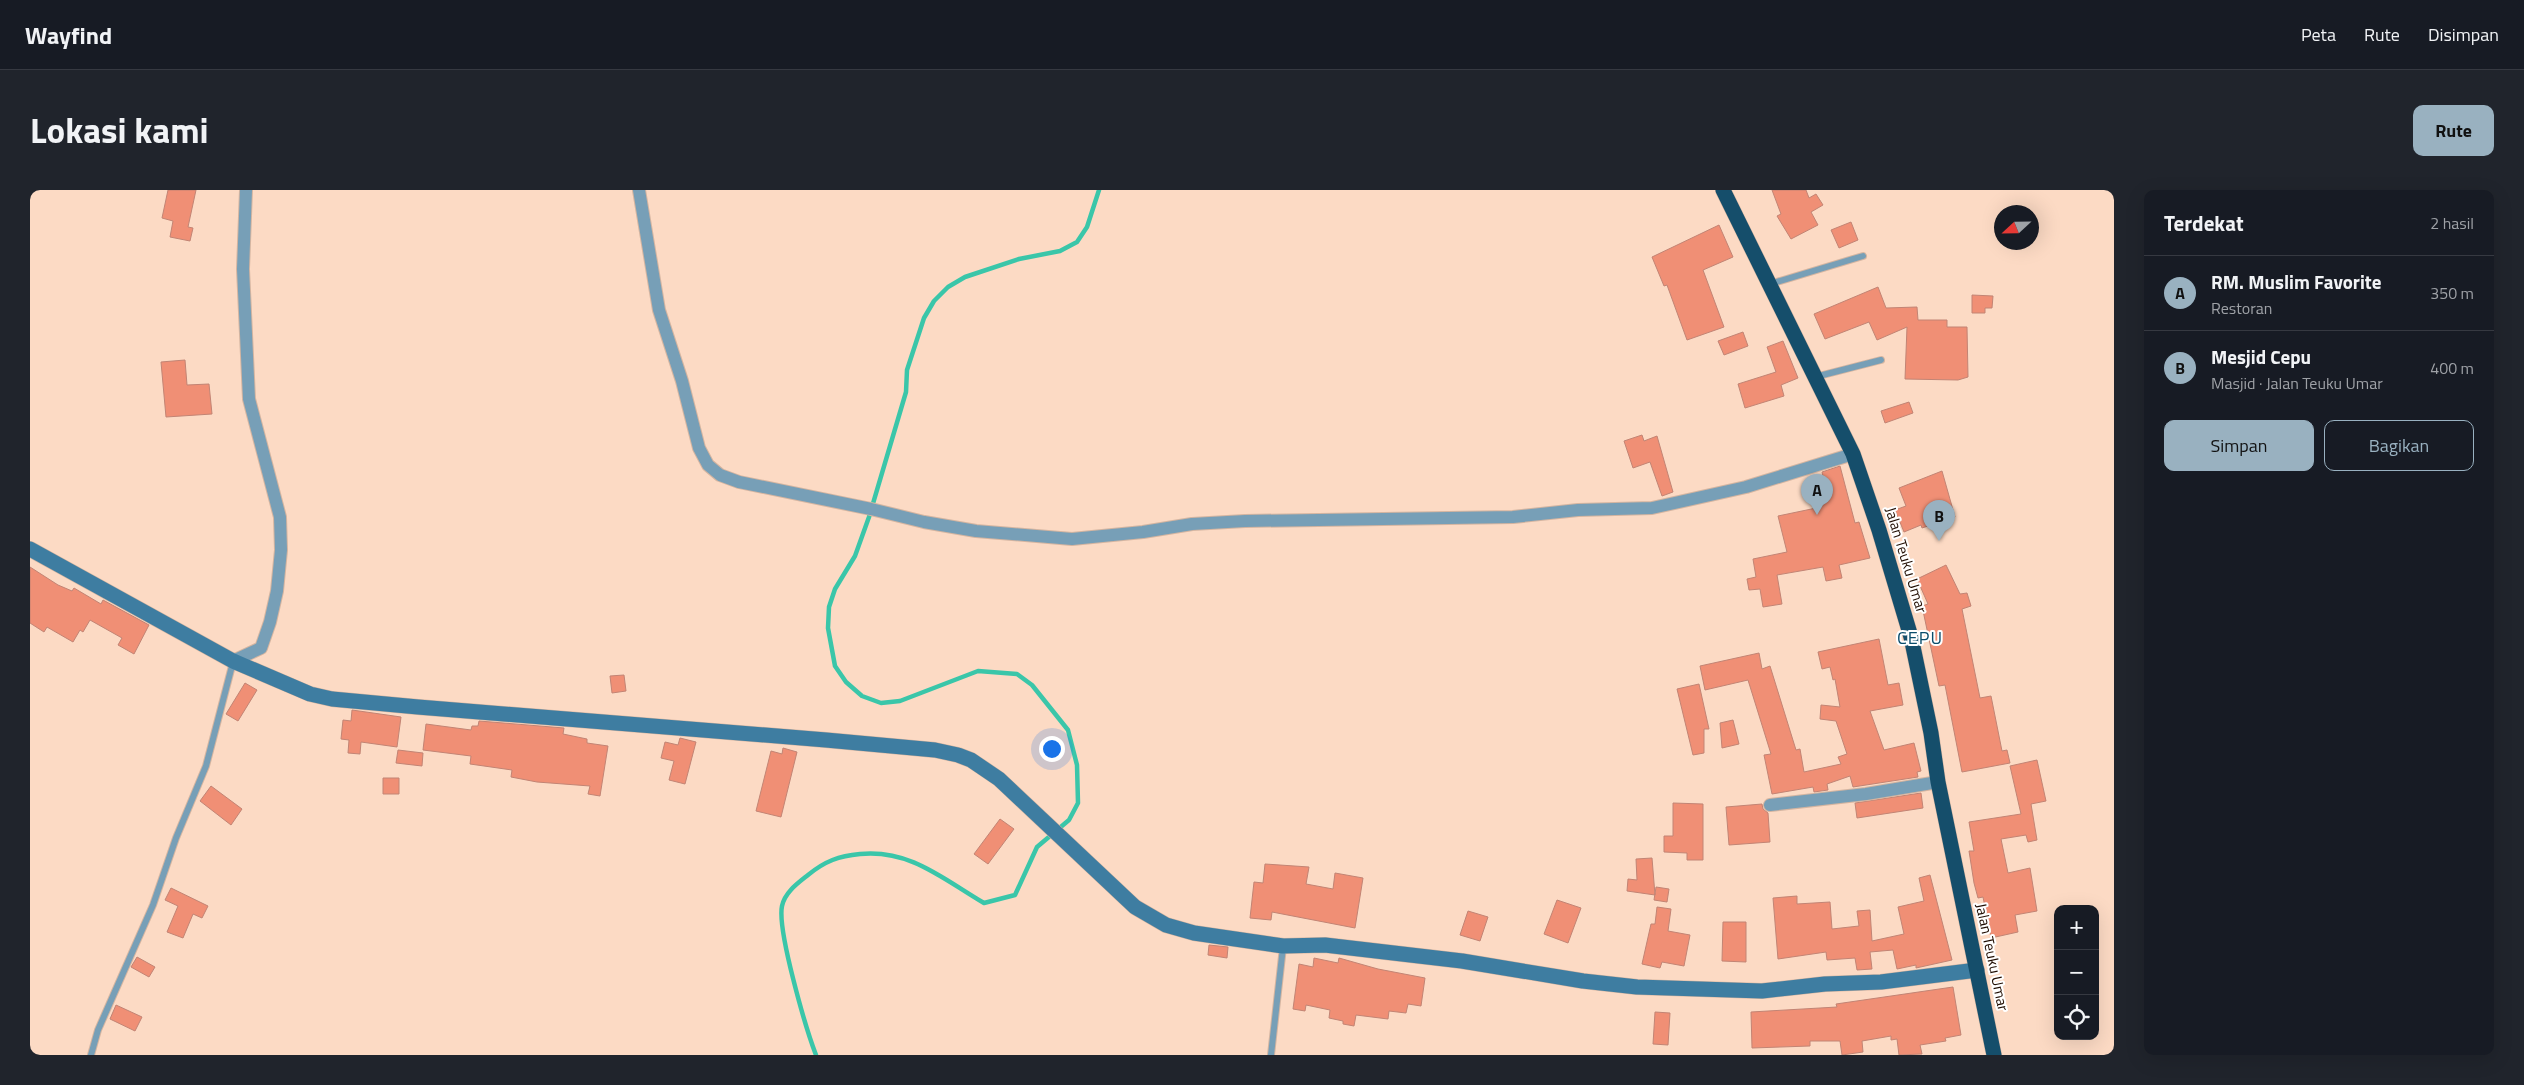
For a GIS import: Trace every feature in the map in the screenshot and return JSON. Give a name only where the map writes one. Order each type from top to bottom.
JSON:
[{"type":"highway","name":"Jalan Teuku Umar","points":[[1723,190],[1853,454],[1880,530],[1911,637],[1931,733],[1938,782],[1994,1055]]},
{"type":"street","points":[[233,661],[261,648],[270,622],[277,591],[281,550],[280,517],[249,399],[243,269],[246,190]]},
{"type":"street","points":[[639,190],[659,310],[682,381],[699,448],[708,465],[720,475],[739,482],[933,524],[976,531],[1072,539],[1143,532],[1192,524],[1245,521],[1513,517],[1578,510],[1652,508],[1746,487],[1853,454]]},
{"type":"street","points":[[30,549],[233,661],[290,687],[332,699],[817,739],[935,750],[958,755],[971,760],[999,779],[1119,893],[1142,911],[1166,924],[1194,933],[1283,946],[1326,945],[1462,961],[1615,985],[1725,991],[1796,988],[1977,970]]},
{"type":"street","points":[[1770,805],[1866,794],[1938,782]]},
{"type":"lane","points":[[1770,284],[1863,256]]},
{"type":"lane","points":[[1814,377],[1881,360]]},
{"type":"lane","points":[[90,1055],[98,1030],[152,906],[176,838],[206,766],[233,661]]},
{"type":"lane","points":[[1271,1055],[1283,946]]},
{"type":"building","points":[[168,190],[196,190],[188,227],[193,228],[190,241],[170,237],[173,221],[162,218]]},
{"type":"building","points":[[1772,190],[1806,190],[1809,198],[1816,194],[1823,205],[1811,212],[1818,225],[1791,239],[1777,216],[1781,214]]},
{"type":"building","points":[[1851,222],[1858,240],[1839,248],[1831,230]]},
{"type":"building","points":[[1719,225],[1733,257],[1703,270],[1724,327],[1687,340],[1667,285],[1664,286],[1652,257]]},
{"type":"building","points":[[1878,287],[1886,308],[1917,307],[1918,320],[1947,320],[1947,327],[1967,327],[1968,377],[1958,380],[1905,379],[1907,327],[1877,340],[1869,322],[1825,339],[1814,314]]},
{"type":"building","points":[[1972,295],[1993,296],[1992,308],[1985,308],[1985,313],[1972,313]]},
{"type":"building","points":[[1743,332],[1748,346],[1724,355],[1718,341]]},
{"type":"building","points":[[1783,341],[1798,378],[1781,385],[1784,396],[1745,408],[1738,384],[1776,372],[1767,347]]},
{"type":"building","points":[[185,360],[187,385],[209,384],[212,414],[166,417],[161,362]]},
{"type":"building","points":[[1909,402],[1913,413],[1885,423],[1881,411]]},
{"type":"building","points":[[1642,435],[1644,441],[1657,436],[1673,492],[1662,496],[1650,462],[1633,468],[1624,441]]},
{"type":"building","points":[[1840,466],[1855,523],[1859,522],[1870,558],[1839,565],[1842,578],[1826,581],[1823,567],[1777,575],[1782,604],[1763,607],[1760,589],[1749,590],[1747,579],[1756,577],[1753,559],[1787,552],[1778,516],[1821,507],[1815,486],[1825,484],[1822,472]]},
{"type":"building","points":[[1942,471],[1955,517],[1922,528],[1921,525],[1904,532],[1895,510],[1906,506],[1899,488]]},
{"type":"building","points":[[1946,565],[1960,594],[1967,593],[1971,606],[1962,609],[1980,698],[1991,696],[2002,751],[2007,750],[2010,763],[1962,772],[1945,685],[1939,686],[1922,606],[1928,604],[1917,579]]},
{"type":"building","points":[[30,567],[58,585],[72,591],[74,588],[101,604],[103,600],[149,625],[134,654],[118,645],[122,638],[90,620],[83,632],[80,630],[73,642],[47,627],[44,632],[30,623]]},
{"type":"building","points":[[1879,639],[1888,685],[1899,683],[1903,705],[1870,711],[1884,750],[1914,743],[1921,771],[1917,772],[1918,777],[1853,787],[1850,776],[1827,784],[1828,790],[1814,792],[1813,787],[1772,794],[1764,755],[1771,754],[1748,680],[1705,690],[1700,666],[1759,653],[1762,669],[1770,666],[1796,750],[1800,749],[1804,772],[1841,764],[1838,757],[1847,754],[1836,721],[1820,719],[1821,705],[1840,707],[1835,679],[1833,680],[1830,667],[1822,669],[1818,652]]},
{"type":"building","points":[[624,675],[626,691],[612,693],[610,676]]},
{"type":"building","points":[[245,683],[257,690],[238,721],[226,714]]},
{"type":"building","points":[[1699,684],[1709,729],[1704,729],[1704,753],[1693,755],[1677,689]]},
{"type":"building","points":[[352,710],[401,717],[397,747],[361,742],[360,754],[348,753],[349,740],[341,739],[343,720],[351,721]]},
{"type":"building","points":[[1733,720],[1739,744],[1722,748],[1720,723]]},
{"type":"building","points":[[479,721],[564,728],[563,734],[587,739],[587,743],[608,746],[600,796],[588,794],[590,786],[537,782],[511,777],[512,770],[470,764],[471,756],[423,750],[426,724],[471,730],[472,726],[478,726]]},
{"type":"building","points":[[680,738],[696,742],[685,784],[669,780],[674,761],[661,758],[665,742],[678,745]]},
{"type":"building","points":[[783,748],[797,752],[781,817],[756,811],[771,751],[782,754]]},
{"type":"building","points":[[398,750],[423,753],[422,766],[396,763]]},
{"type":"building","points":[[2037,760],[2046,801],[2031,804],[2037,840],[2028,842],[2026,835],[2001,839],[2008,873],[2030,868],[2037,911],[2015,915],[2018,932],[1991,938],[1983,897],[1978,898],[1974,883],[1969,851],[1974,851],[1969,822],[2021,814],[2010,766]]},
{"type":"building","points":[[383,778],[399,778],[399,794],[383,794]]},
{"type":"building","points":[[211,786],[242,809],[231,825],[200,801]]},
{"type":"building","points":[[1921,793],[1923,808],[1857,818],[1855,803]]},
{"type":"building","points":[[1673,803],[1703,804],[1703,860],[1687,860],[1687,853],[1664,852],[1664,836],[1673,836]]},
{"type":"building","points":[[1762,804],[1763,809],[1768,813],[1770,842],[1729,845],[1726,807]]},
{"type":"building","points":[[1000,819],[1014,829],[988,864],[974,854]]},
{"type":"building","points":[[1652,858],[1655,895],[1627,891],[1628,879],[1637,880],[1636,859]]},
{"type":"building","points":[[1265,864],[1309,867],[1306,884],[1333,889],[1335,873],[1363,878],[1355,928],[1272,912],[1271,920],[1250,918],[1254,882],[1263,883]]},
{"type":"building","points":[[1930,875],[1952,960],[1916,968],[1916,965],[1897,969],[1893,950],[1870,952],[1872,969],[1857,970],[1855,958],[1827,960],[1826,952],[1778,959],[1773,898],[1797,896],[1797,904],[1830,902],[1832,929],[1859,926],[1857,911],[1870,910],[1872,941],[1904,934],[1898,907],[1924,901],[1919,878]]},
{"type":"building","points":[[1656,887],[1669,889],[1667,902],[1654,900]]},
{"type":"building","points":[[171,888],[208,906],[202,918],[193,914],[183,938],[167,932],[178,906],[165,900]]},
{"type":"building","points":[[1557,900],[1581,908],[1568,943],[1544,934]]},
{"type":"building","points":[[1657,907],[1671,909],[1668,931],[1690,935],[1684,966],[1662,962],[1660,968],[1642,964],[1651,924],[1655,924]]},
{"type":"building","points":[[1468,911],[1488,917],[1480,941],[1460,935]]},
{"type":"building","points":[[1723,922],[1746,922],[1746,962],[1722,961]]},
{"type":"building","points":[[1209,945],[1228,947],[1227,958],[1208,955]]},
{"type":"building","points":[[137,957],[155,967],[149,977],[131,967]]},
{"type":"building","points":[[1314,958],[1338,963],[1339,958],[1378,969],[1425,978],[1421,1006],[1408,1004],[1406,1013],[1389,1011],[1388,1019],[1356,1015],[1354,1026],[1329,1018],[1330,1010],[1306,1005],[1305,1011],[1293,1009],[1299,964],[1313,967]]},
{"type":"building","points":[[1953,987],[1961,1035],[1945,1038],[1946,1041],[1920,1045],[1922,1054],[1899,1055],[1897,1039],[1891,1040],[1891,1036],[1862,1041],[1863,1052],[1842,1055],[1840,1041],[1810,1041],[1810,1046],[1752,1048],[1751,1012],[1837,1007],[1836,1004]]},
{"type":"building","points":[[116,1005],[142,1017],[135,1031],[110,1019]]},
{"type":"building","points":[[1655,1012],[1670,1013],[1668,1045],[1653,1044]]},
{"type":"waterway","points":[[816,1055],[800,1003],[784,936],[782,906],[792,888],[814,870],[832,860],[852,855],[878,854],[895,856],[910,861],[940,876],[984,903],[1015,895],[1037,847],[1069,820],[1078,803],[1077,765],[1068,730],[1032,685],[1017,674],[978,671],[900,701],[881,703],[862,696],[846,682],[835,666],[828,628],[829,607],[835,589],[855,556],[869,517],[906,392],[907,370],[924,318],[934,301],[948,287],[965,277],[1019,259],[1060,251],[1077,242],[1087,227],[1099,190]]},
{"type":"place","name":"RM. Muslim Favorite","points":[[1817,515]]},
{"type":"place","name":"Mesjid Cepu","points":[[1939,541]]},
{"type":"district","name":"CEPU","points":[[1920,638]]}]
